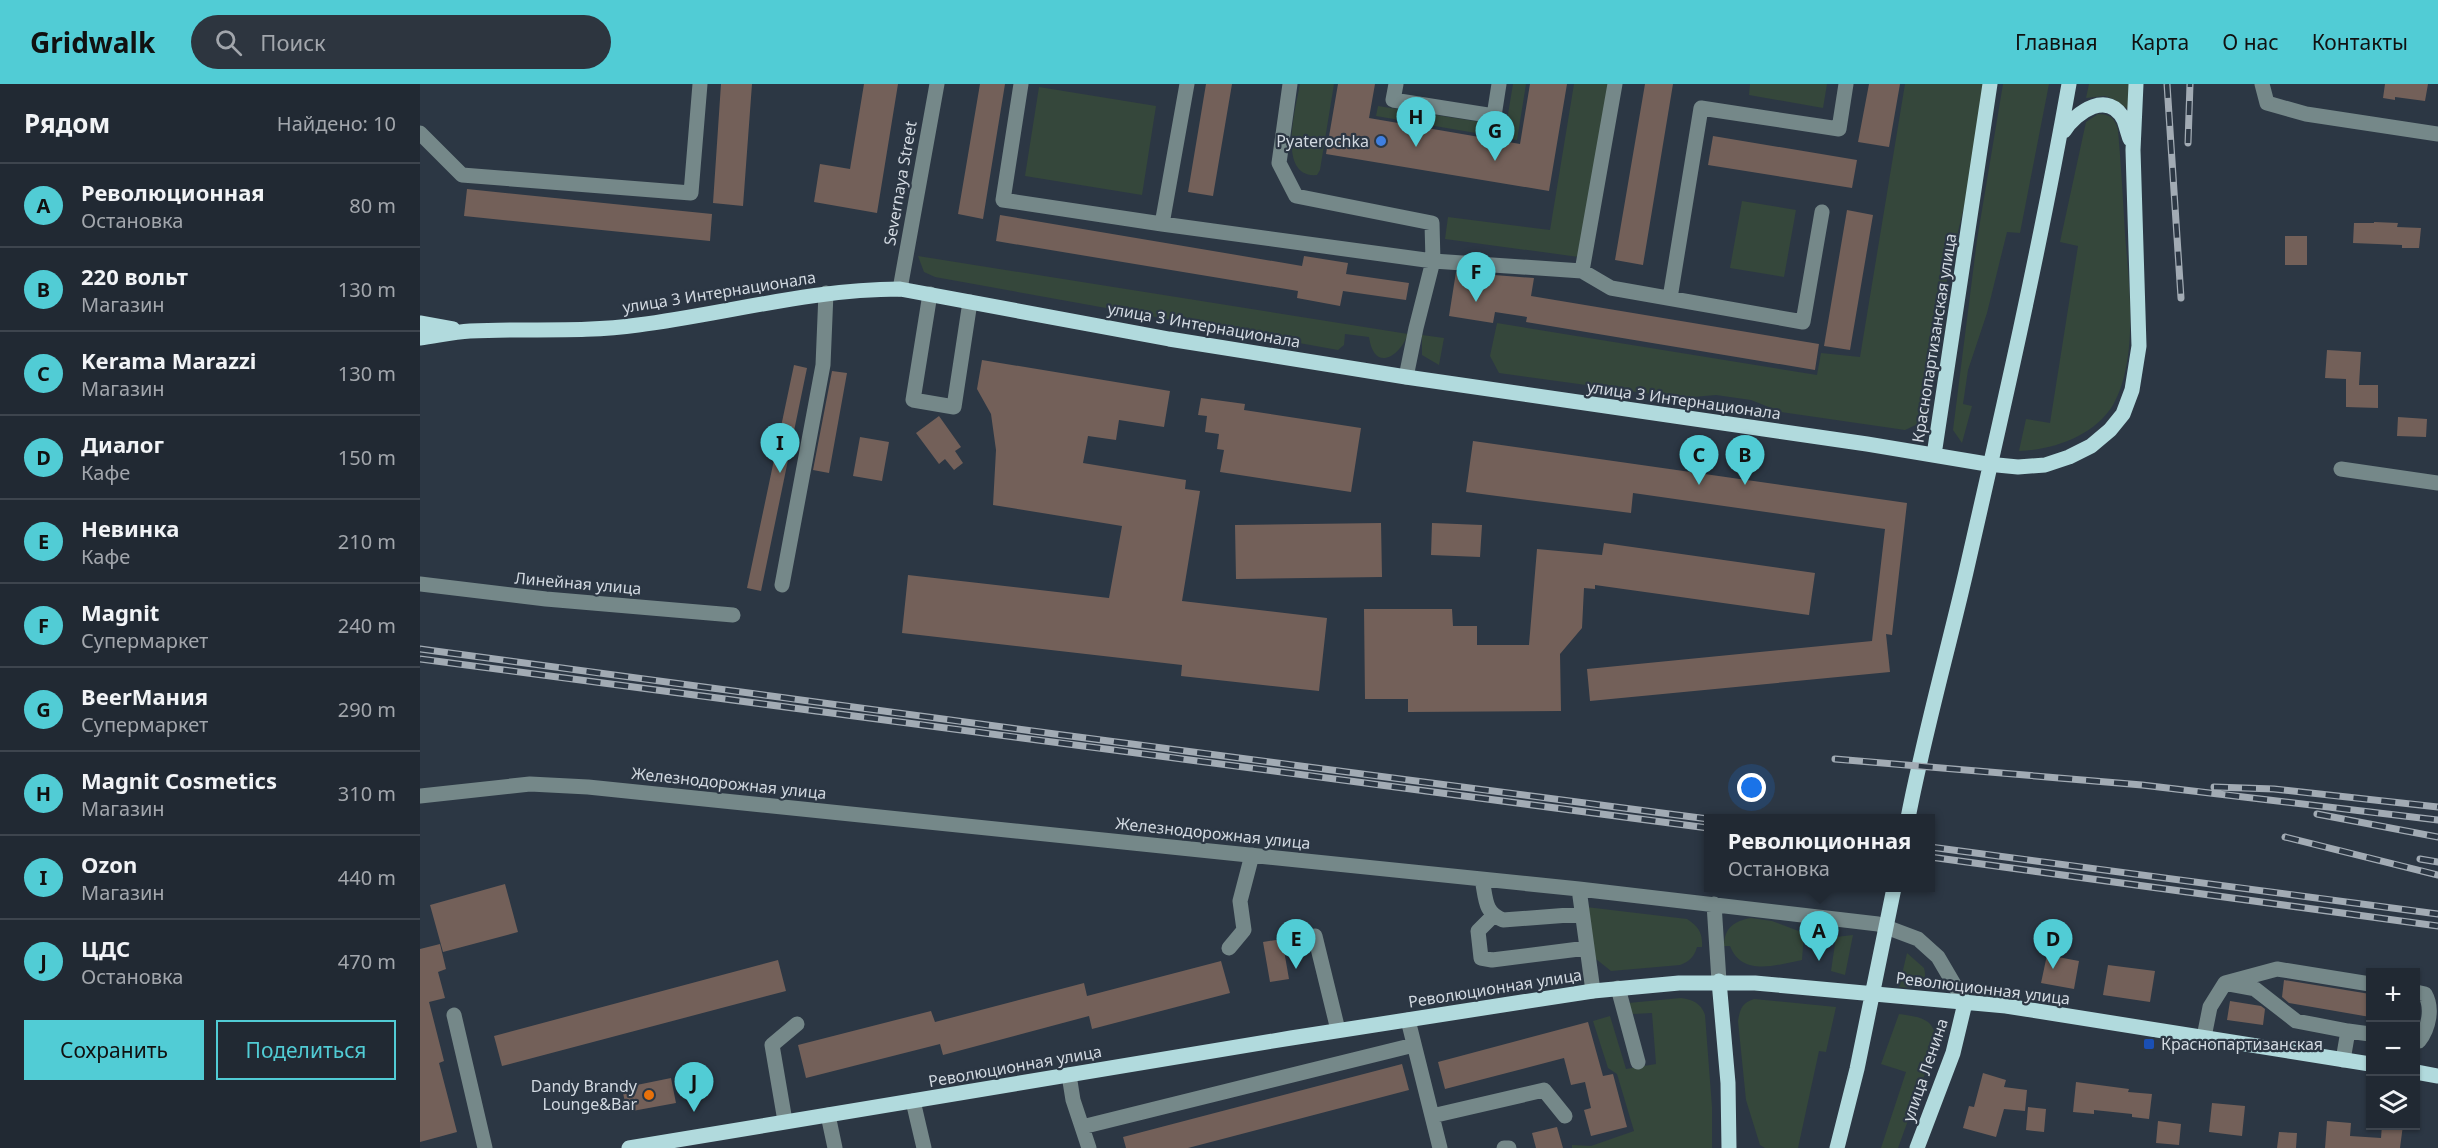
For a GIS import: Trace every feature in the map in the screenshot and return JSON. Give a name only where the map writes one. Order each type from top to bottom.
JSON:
[{"type":"main road","name":"Краснопартизанская улица","points":[[1990,84],[1934,455],[2018,467],[2045,465],[2091,446],[2110,430],[2123,414],[2132,390],[2139,346],[2133,150],[2136,84]]},
{"type":"main road","points":[[1909,814],[1920,757],[1966,573],[2039,249],[2070,84]]},
{"type":"main road","points":[[2060,137],[2073,118],[2090,106],[2110,107],[2123,118],[2133,150]]},
{"type":"main road","name":"улица 3 Интернационала","points":[[420,339],[468,332],[580,330],[636,326],[826,293],[900,289],[1169,339],[1406,377],[1934,455]]},
{"type":"main road","name":"улица 3 Интернационала","points":[[420,323],[468,332]]},
{"type":"main road","points":[[1837,1148],[1857,1069],[1893,892]]},
{"type":"main road","points":[[1719,981],[1728,1083],[1729,1148]]},
{"type":"main road","name":"Революционная улица","points":[[629,1148],[1593,990],[1719,981],[2006,1006],[2366,1063]]},
{"type":"main road","name":"улица Ленина","points":[[1917,1148],[1953,1053],[1965,1003]]},
{"type":"main road","points":[[2420,1073],[2438,1076]]},
{"type":"street","points":[[420,133],[462,176],[691,193],[700,84]]},
{"type":"street","name":"Severnaya Street","points":[[900,289],[937,84]]},
{"type":"street","points":[[1021,84],[1003,200],[1162,225],[1433,261],[1582,272],[1611,288],[1803,322],[1822,212]]},
{"type":"street","points":[[1162,225],[1187,84]]},
{"type":"street","points":[[1290,84],[1279,164],[1296,196],[1432,223],[1433,261],[1406,377]]},
{"type":"street","points":[[1396,84],[1394,100],[1494,116],[1499,84]]},
{"type":"street","points":[[1582,272],[1615,84]]},
{"type":"street","points":[[1670,298],[1701,108],[1839,129],[1846,84]]},
{"type":"street","points":[[2262,86],[2266,103],[2306,114],[2438,134]]},
{"type":"street","points":[[782,585],[823,365],[826,293]]},
{"type":"street","points":[[930,294],[913,400],[954,408],[970,302]]},
{"type":"street","points":[[2341,469],[2438,483]]},
{"type":"street","name":"Линейная улица","points":[[420,584],[546,599],[734,615]]},
{"type":"street","name":"Железнодорожная улица","points":[[420,796],[530,784],[588,787],[1579,889],[1878,924],[1918,939],[1938,957],[1965,1003]]},
{"type":"street","points":[[1229,948],[1244,930],[1240,901],[1252,855]]},
{"type":"street","points":[[1482,879],[1488,909],[1493,916],[1503,920],[1582,914]]},
{"type":"street","points":[[1579,889],[1593,990]]},
{"type":"street","points":[[1714,904],[1719,981]]},
{"type":"street","points":[[1493,916],[1478,931],[1481,958],[1492,960],[1587,948]]},
{"type":"street","points":[[1315,936],[1338,1030]]},
{"type":"street","points":[[2204,1038],[2210,1007],[2225,983],[2277,969],[2366,983]]},
{"type":"street","points":[[2225,983],[2255,989],[2296,1021],[2366,1033]]},
{"type":"street","points":[[1618,988],[1638,1062]]},
{"type":"street","points":[[2420,993],[2425,994],[2431,1004],[2425,1034],[2420,1040]]},
{"type":"street","points":[[454,1015],[485,1148]]},
{"type":"street","points":[[1408,1020],[1440,1148]]},
{"type":"street","points":[[785,1121],[772,1045],[797,1024]]},
{"type":"street","points":[[2343,1060],[2348,1031]]},
{"type":"street","points":[[1082,1127],[1414,1045]]},
{"type":"street","points":[[1070,1075],[1073,1100],[1089,1148]]},
{"type":"street","points":[[1432,1116],[1544,1090],[1565,1116]]},
{"type":"street","points":[[913,1101],[924,1148]]},
{"type":"street","points":[[828,1115],[835,1148]]},
{"type":"street","points":[[1504,1148],[1509,1148]]},
{"type":"green space","points":[[1300,84],[1334,84],[1320,170],[1317,175],[1304,173],[1296,166],[1293,154],[1293,124]]},
{"type":"green space","points":[[1513,84],[1526,84],[1517,140],[1376,116],[1378,106],[1506,126]]},
{"type":"green space","points":[[1574,84],[1609,84],[1579,257],[1445,239],[1448,217],[1550,230]]},
{"type":"green space","points":[[1750,84],[1827,84],[1823,108],[1749,95]]},
{"type":"green space","points":[[1905,84],[1985,84],[1970,182],[1948,273],[1928,412],[1920,423],[1905,430],[1781,412],[1751,400],[1716,395],[1681,398],[1499,373],[1490,356],[1497,323],[1817,375],[1821,353],[1860,357]]},
{"type":"green space","points":[[2003,84],[2049,84],[2020,233],[2007,232],[1987,313],[1968,370],[1963,404],[1972,406],[1962,443],[1953,430],[1977,240]]},
{"type":"green space","points":[[2089,84],[2131,84],[2128,109],[2105,96],[2086,98]]},
{"type":"green space","points":[[1039,87],[1156,106],[1142,195],[1025,176]]},
{"type":"green space","points":[[2098,114],[2111,118],[2118,130],[2130,298],[2126,366],[2121,387],[2113,405],[2095,425],[2084,433],[2059,444],[2019,451],[2026,419],[2050,423],[2078,246],[2060,242],[2086,122]]},
{"type":"green space","points":[[1742,201],[1796,210],[1784,277],[1730,268]]},
{"type":"green space","points":[[918,256],[1408,334],[1399,350],[1387,358],[1381,358],[1372,348],[1369,337],[1345,334],[1344,345],[1338,350],[935,277],[924,272]]},
{"type":"green space","points":[[1422,335],[1444,338],[1439,365],[1422,355]]},
{"type":"green space","points":[[1586,907],[1687,919],[1699,930],[1702,947],[1697,947],[1691,958],[1680,965],[1611,971],[1591,955]]},
{"type":"green space","points":[[1751,918],[1772,921],[1804,933],[1802,960],[1761,966],[1743,962],[1735,956],[1730,946],[1724,946],[1726,934],[1735,923]]},
{"type":"green space","points":[[1853,935],[1845,975],[1831,971],[1836,937]]},
{"type":"green space","points":[[1907,953],[1924,968],[1925,974],[1923,983],[1910,988],[1899,987]]},
{"type":"green space","points":[[1681,998],[1696,1003],[1705,1015],[1712,1107],[1712,1148],[1572,1148],[1572,1145],[1591,1146],[1634,1131],[1617,1074],[1608,1068],[1593,1021],[1610,1016],[1626,1069],[1656,1064],[1652,1013],[1633,1014],[1628,1003]]},
{"type":"green space","points":[[1754,999],[1836,1007],[1826,1052],[1819,1051],[1798,1148],[1765,1148],[1760,1145],[1746,1100],[1738,1021],[1742,1007]]},
{"type":"green space","points":[[1899,1014],[1921,1018],[1931,1025],[1934,1030],[1935,1046],[1898,1148],[1881,1148],[1906,1072],[1881,1064]]},
{"type":"building","points":[[721,84],[752,84],[743,206],[713,203]]},
{"type":"building","points":[[864,84],[898,84],[877,213],[814,202],[820,164],[850,169]]},
{"type":"building","points":[[980,84],[1005,84],[983,219],[958,214]]},
{"type":"building","points":[[1206,84],[1232,84],[1213,196],[1188,192]]},
{"type":"building","points":[[1338,84],[1375,84],[1369,118],[1520,144],[1530,84],[1567,84],[1549,191],[1326,154]]},
{"type":"building","points":[[1645,84],[1673,84],[1643,265],[1615,260]]},
{"type":"building","points":[[1869,84],[1900,84],[1889,147],[1858,142]]},
{"type":"building","points":[[2385,84],[2428,84],[2425,101],[2395,97],[2395,100],[2383,98]]},
{"type":"building","points":[[1713,136],[1857,160],[1852,188],[1708,165]]},
{"type":"building","points":[[467,189],[712,214],[710,241],[464,216]]},
{"type":"building","points":[[1847,210],[1873,215],[1850,350],[1824,346]]},
{"type":"building","points":[[1000,215],[1302,266],[1304,256],[1348,263],[1346,274],[1409,283],[1406,300],[1343,291],[1340,306],[1297,298],[1298,291],[996,241]]},
{"type":"building","points":[[2354,223],[2398,223],[2397,227],[2421,228],[2419,248],[2353,243]]},
{"type":"building","points":[[2285,236],[2307,236],[2307,265],[2285,265]]},
{"type":"building","points":[[1456,272],[1534,278],[1531,296],[1819,344],[1815,370],[1526,322],[1527,317],[1495,312],[1493,323],[1449,316]]},
{"type":"building","points":[[2327,350],[2361,352],[2359,385],[2378,385],[2378,408],[2346,407],[2346,379],[2325,378]]},
{"type":"building","points":[[982,360],[1170,391],[1164,427],[1119,420],[1116,440],[1088,436],[1083,463],[1186,480],[1185,489],[1200,491],[1182,601],[1327,618],[1319,691],[1181,676],[1182,665],[902,633],[908,575],[1109,598],[1122,526],[993,505],[996,450],[991,414],[977,389]]},
{"type":"building","points":[[794,365],[807,368],[761,591],[747,588]]},
{"type":"building","points":[[832,371],[847,373],[829,473],[813,470]]},
{"type":"building","points":[[1201,398],[1245,404],[1244,410],[1361,428],[1351,492],[1220,472],[1224,450],[1217,449],[1219,434],[1205,432],[1207,416],[1198,415]]},
{"type":"building","points":[[939,416],[961,447],[955,451],[963,463],[954,470],[945,459],[939,464],[916,433]]},
{"type":"building","points":[[2398,417],[2427,419],[2426,437],[2397,436]]},
{"type":"building","points":[[860,437],[889,442],[882,481],[853,476]]},
{"type":"building","points":[[1473,441],[1907,503],[1892,635],[1886,634],[1890,672],[1590,701],[1587,669],[1872,641],[1885,529],[1633,493],[1631,513],[1466,492]]},
{"type":"building","points":[[1381,523],[1382,577],[1236,579],[1235,525]]},
{"type":"building","points":[[1432,523],[1482,525],[1480,557],[1431,555]]},
{"type":"building","points":[[1604,543],[1815,573],[1809,615],[1595,585],[1595,589],[1584,588],[1582,628],[1560,654],[1561,711],[1408,712],[1408,699],[1365,699],[1364,609],[1452,609],[1453,626],[1477,626],[1477,645],[1529,645],[1537,549],[1602,555]]},
{"type":"building","points":[[505,884],[518,932],[443,952],[430,905]]},
{"type":"building","points":[[1282,939],[1289,979],[1270,982],[1263,942]]},
{"type":"building","points":[[440,944],[446,969],[438,972],[445,998],[429,1002],[444,1061],[439,1063],[457,1132],[420,1142],[420,949]]},
{"type":"building","points":[[2047,955],[2079,961],[2074,989],[2041,983]]},
{"type":"building","points":[[778,960],[786,991],[502,1066],[494,1036]]},
{"type":"building","points":[[1221,961],[1230,993],[1092,1029],[1089,1016],[943,1055],[940,1044],[806,1078],[798,1045],[931,1011],[935,1022],[1084,983],[1087,996]]},
{"type":"building","points":[[2108,965],[2155,971],[2150,1002],[2103,995]]},
{"type":"building","points":[[2284,980],[2366,993],[2366,1016],[2289,1003],[2282,997]]},
{"type":"building","points":[[2230,1001],[2261,1006],[2265,1009],[2263,1025],[2227,1020]]},
{"type":"building","points":[[1588,1022],[1603,1076],[1613,1074],[1627,1127],[1591,1136],[1584,1110],[1591,1108],[1585,1082],[1571,1085],[1564,1058],[1445,1089],[1438,1062]]},
{"type":"building","points":[[1402,1064],[1409,1090],[1188,1148],[1126,1148],[1123,1137]]},
{"type":"building","points":[[1983,1073],[2006,1080],[2004,1087],[2027,1090],[2025,1111],[2004,1109],[1996,1137],[1963,1128],[1969,1106],[1974,1107]]},
{"type":"building","name":"Dandy Brandy Lounge&Bar","points":[[671,1078],[676,1103],[627,1112],[622,1088]]},
{"type":"building","points":[[2076,1082],[2152,1094],[2149,1119],[2132,1117],[2132,1114],[2094,1110],[2094,1114],[2073,1112]]},
{"type":"building","points":[[2212,1103],[2245,1106],[2242,1136],[2209,1132]]},
{"type":"building","points":[[2028,1107],[2046,1109],[2044,1132],[2026,1130]]},
{"type":"building","points":[[2158,1121],[2181,1124],[2179,1145],[2156,1143]]},
{"type":"building","points":[[2327,1121],[2351,1123],[2350,1136],[2381,1138],[2382,1130],[2402,1130],[2400,1148],[2325,1148]]},
{"type":"building","points":[[1557,1127],[1563,1148],[1536,1148],[1532,1133]]},
{"type":"building","points":[[2279,1132],[2297,1133],[2296,1148],[2277,1148]]},
{"type":"railway","points":[[2167,84],[2181,298]]},
{"type":"railway","points":[[2188,143],[2190,84]]},
{"type":"railway","points":[[420,649],[1704,818]]},
{"type":"railway","points":[[420,659],[1704,827]]},
{"type":"railway","points":[[1835,759],[2142,785],[2438,820]]},
{"type":"railway","points":[[2214,787],[2274,789],[2438,807]]},
{"type":"railway","points":[[2317,814],[2438,837]]},
{"type":"railway","points":[[2285,837],[2438,875]]},
{"type":"railway","points":[[1935,848],[2438,914]]},
{"type":"railway","points":[[1935,858],[2438,926]]},
{"type":"railway","points":[[2420,859],[2438,862]]},
{"type":"place","name":"Pyaterochka","points":[[1381,141]]},
{"type":"place","name":"Magnit Cosmetics","points":[[1416,147]]},
{"type":"place","name":"BeerМания","points":[[1495,161]]},
{"type":"place","name":"Magnit","points":[[1476,302]]},
{"type":"place","name":"Ozon","points":[[780,473]]},
{"type":"place","name":"Kerama Marazzi","points":[[1699,485]]},
{"type":"place","name":"220 вольт","points":[[1745,485]]},
{"type":"place","name":"Революционная","points":[[1819,961]]},
{"type":"place","name":"Невинка","points":[[1296,969]]},
{"type":"place","name":"Диалог","points":[[2053,969]]},
{"type":"place","name":"Краснопартизанская","points":[[2149,1044]]},
{"type":"place","name":"Dandy Brandy Lounge&Bar","points":[[649,1095]]},
{"type":"place","name":"ЦДС","points":[[694,1112]]}]
